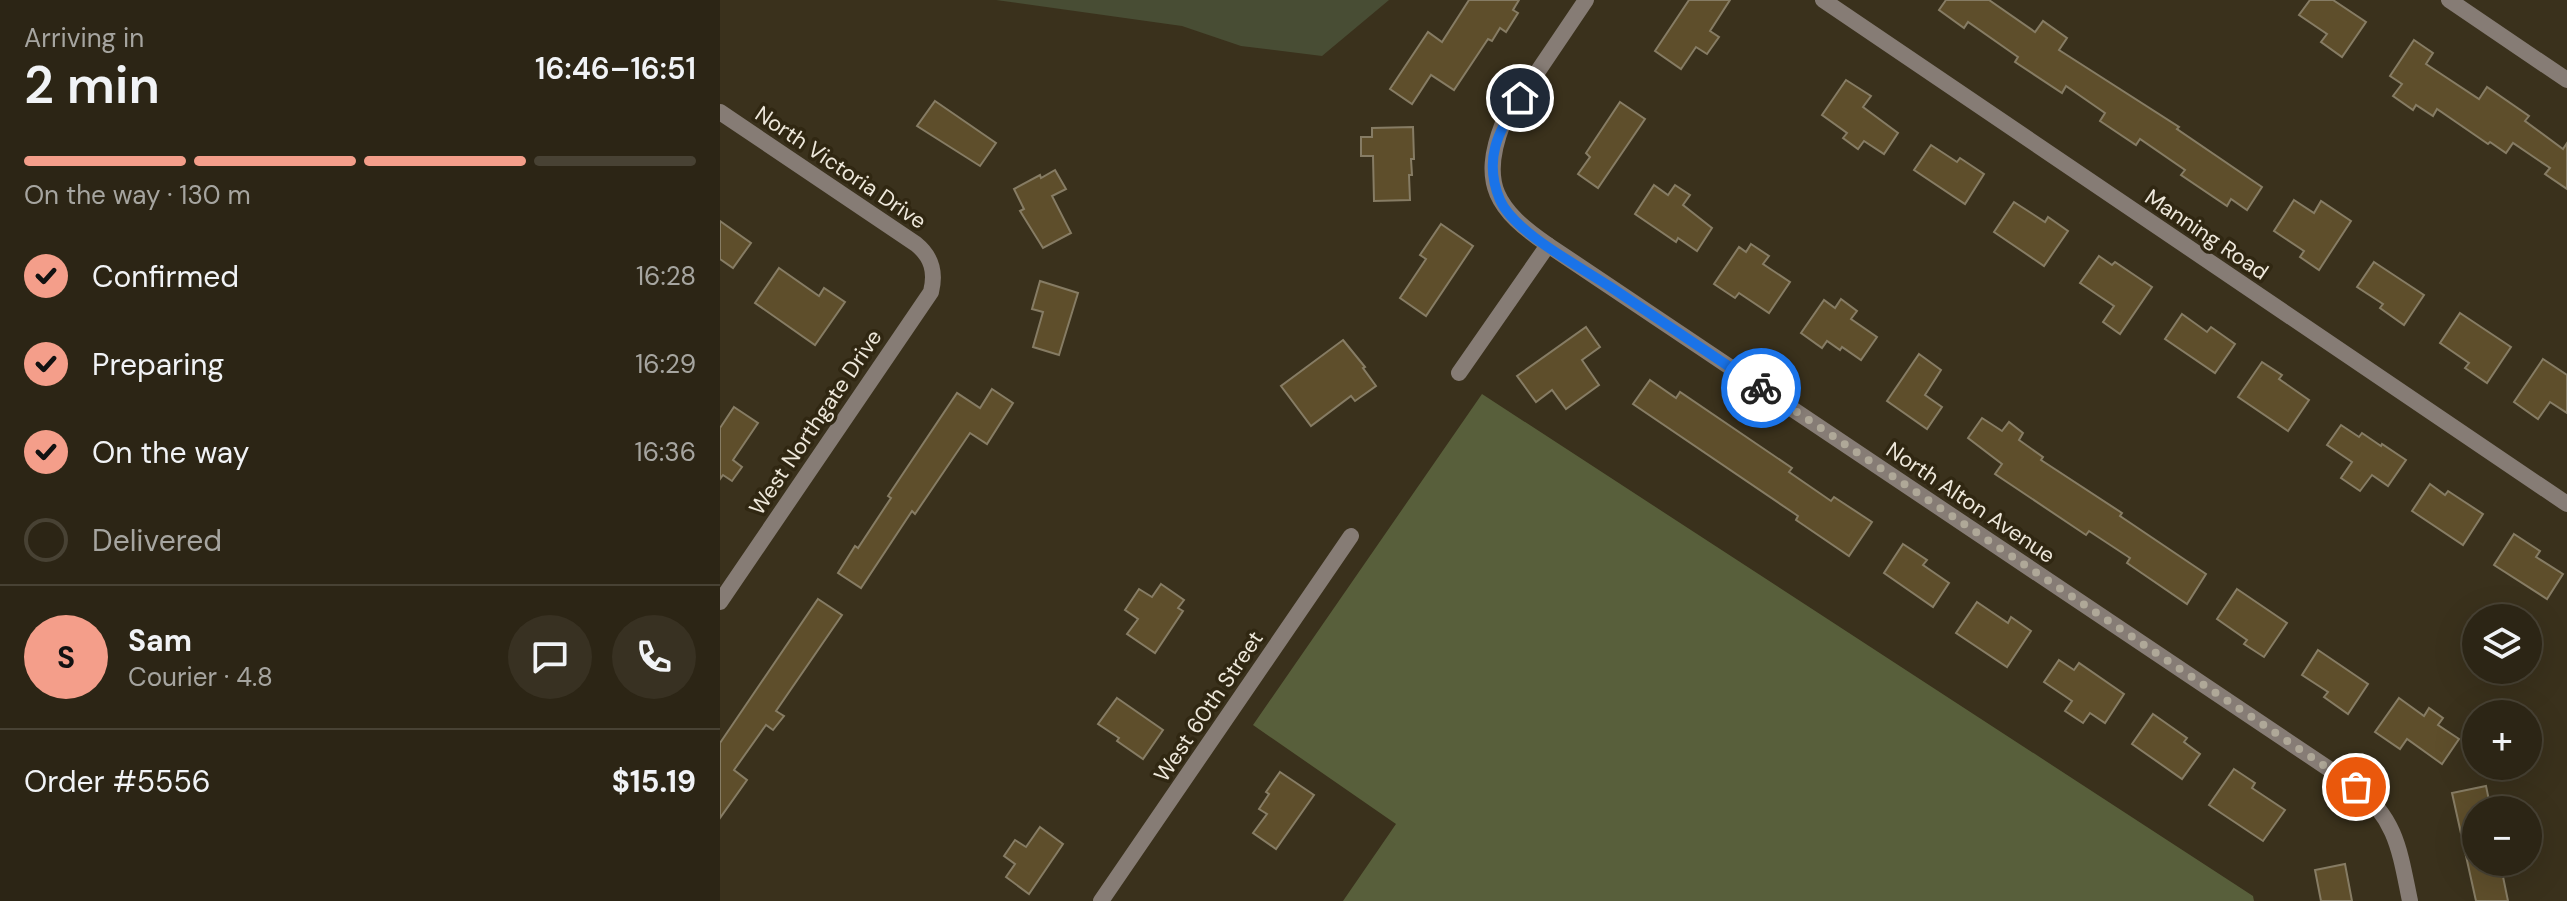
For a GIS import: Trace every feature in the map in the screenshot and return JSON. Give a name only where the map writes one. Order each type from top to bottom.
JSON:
[{"type":"street","name":"North Alton Avenue","points":[[1586,0],[1503,123],[1496,139],[1493,172],[1500,201],[1522,228],[2363,792],[2381,810],[2394,831],[2410,901]]},
{"type":"street","name":"Manning Road","points":[[1823,0],[2567,504]]},
{"type":"street","points":[[2449,0],[2567,80]]},
{"type":"street","name":"North Victoria Drive","points":[[720,112],[916,244],[927,254],[931,263]]},
{"type":"street","points":[[1459,373],[1548,245]]},
{"type":"street","name":"West Northgate Drive","points":[[723,592],[931,292],[934,281],[931,263]]},
{"type":"street","name":"West 60th Street","points":[[1101,901],[1351,536]]},
{"type":"green space","points":[[996,0],[1389,0],[1322,56],[1241,46],[1182,26]]},
{"type":"green space","points":[[1482,394],[2253,896],[2254,901],[1343,901],[1396,824],[1253,725]]},
{"type":"building","points":[[1469,0],[1519,0],[1513,10],[1518,13],[1506,32],[1500,28],[1492,41],[1488,39],[1454,90],[1431,75],[1412,104],[1390,89],[1428,32],[1442,42]]},
{"type":"building","points":[[1689,0],[1730,0],[1710,31],[1719,37],[1707,54],[1696,47],[1681,69],[1655,51]]},
{"type":"building","points":[[1946,0],[1989,0],[2035,32],[2043,21],[2067,38],[2059,50],[2179,127],[2177,129],[2262,187],[2247,210],[2231,199],[2227,206],[2181,175],[2185,170],[2140,139],[2136,145],[2100,121],[2105,113],[2066,86],[2062,93],[2015,62],[2018,57],[1968,22],[1964,28],[1939,10]]},
{"type":"building","points":[[2310,0],[2333,0],[2366,22],[2342,57],[2321,42],[2327,34],[2299,15]]},
{"type":"building","points":[[2414,40],[2433,53],[2426,64],[2479,99],[2487,87],[2529,116],[2525,121],[2563,149],[2567,143],[2567,189],[2545,174],[2550,168],[2513,143],[2506,153],[2437,109],[2433,116],[2416,105],[2413,110],[2393,96],[2402,84],[2390,76]]},
{"type":"building","points":[[1846,80],[1871,96],[1863,107],[1898,133],[1884,154],[1864,141],[1858,149],[1843,138],[1847,133],[1822,115]]},
{"type":"building","points":[[935,101],[996,143],[980,166],[917,126]]},
{"type":"building","points":[[1620,102],[1645,119],[1598,188],[1578,174],[1590,157],[1586,153]]},
{"type":"building","points":[[1413,127],[1410,200],[1374,201],[1373,156],[1361,156],[1361,137],[1372,137],[1372,128]]},
{"type":"building","points":[[1931,145],[1957,162],[1960,158],[1984,174],[1965,204],[1914,170]]},
{"type":"building","points":[[1055,170],[1066,189],[1052,196],[1071,233],[1043,248],[1020,211],[1024,209],[1014,189]]},
{"type":"building","points":[[1654,185],[1668,195],[1675,185],[1690,195],[1683,205],[1712,228],[1697,251],[1678,238],[1676,242],[1635,214]]},
{"type":"building","points":[[2294,200],[2314,213],[2321,201],[2351,221],[2319,270],[2300,257],[2304,251],[2274,231]]},
{"type":"building","points":[[2014,202],[2045,222],[2048,217],[2068,231],[2044,266],[1994,232]]},
{"type":"building","points":[[720,221],[751,243],[733,268],[720,259]]},
{"type":"building","points":[[1441,224],[1473,246],[1426,316],[1400,298],[1426,259],[1420,255]]},
{"type":"building","points":[[1751,244],[1769,256],[1763,264],[1790,282],[1769,313],[1739,293],[1735,298],[1714,284],[1739,247],[1746,252]]},
{"type":"building","points":[[2099,256],[2112,265],[2115,262],[2152,287],[2120,334],[2103,322],[2114,306],[2080,283]]},
{"type":"building","points":[[2374,262],[2424,295],[2404,325],[2380,308],[2383,304],[2357,287]]},
{"type":"building","points":[[779,268],[819,296],[824,288],[845,302],[815,345],[755,303]]},
{"type":"building","points":[[1040,281],[1078,293],[1059,355],[1033,347],[1043,312],[1032,309]]},
{"type":"building","points":[[1841,299],[1857,311],[1851,319],[1877,337],[1861,360],[1827,341],[1822,348],[1801,333],[1824,300],[1835,308]]},
{"type":"building","points":[[2460,313],[2511,347],[2487,383],[2465,368],[2469,363],[2440,343]]},
{"type":"building","points":[[2182,314],[2207,332],[2211,327],[2235,344],[2215,373],[2165,339]]},
{"type":"building","points":[[1586,327],[1600,347],[1582,360],[1599,385],[1566,409],[1552,390],[1536,402],[1517,376]]},
{"type":"building","points":[[1343,340],[1376,386],[1355,401],[1351,396],[1311,426],[1281,386]]},
{"type":"building","points":[[1919,354],[1941,370],[1925,395],[1942,407],[1927,429],[1887,401]]},
{"type":"building","points":[[2543,359],[2567,375],[2567,413],[2550,402],[2538,419],[2514,402]]},
{"type":"building","points":[[2262,362],[2282,375],[2279,379],[2309,400],[2288,431],[2238,397]]},
{"type":"building","points":[[1650,380],[1676,398],[1680,392],[1792,468],[1789,472],[1831,501],[1834,497],[1872,522],[1849,556],[1796,520],[1798,516],[1633,404]]},
{"type":"building","points":[[992,389],[1013,403],[987,444],[970,433],[915,514],[912,511],[861,588],[838,573],[855,546],[858,548],[891,498],[888,496],[957,393],[980,408]]},
{"type":"building","points":[[734,407],[758,423],[733,460],[742,467],[732,481],[723,475],[720,479],[720,428]]},
{"type":"building","points":[[1982,418],[2002,431],[2009,422],[2023,433],[2019,440],[2043,457],[2041,460],[2122,513],[2120,516],[2206,574],[2187,604],[2127,563],[2130,558],[2089,531],[2086,535],[1995,474],[2002,464],[1968,438]]},
{"type":"building","points":[[2341,425],[2359,437],[2362,433],[2406,460],[2388,486],[2372,475],[2360,491],[2341,478],[2352,462],[2327,445]]},
{"type":"building","points":[[2430,484],[2445,495],[2448,491],[2483,514],[2463,545],[2412,511]]},
{"type":"building","points":[[2514,534],[2540,551],[2536,557],[2563,574],[2547,599],[2494,565]]},
{"type":"building","points":[[1903,544],[1927,560],[1923,565],[1949,583],[1933,607],[1884,573]]},
{"type":"building","points":[[1161,584],[1184,600],[1178,608],[1183,611],[1155,653],[1127,634],[1138,619],[1125,610],[1139,589],[1152,597]]},
{"type":"building","points":[[2237,589],[2287,623],[2264,657],[2244,644],[2247,640],[2217,619]]},
{"type":"building","points":[[818,599],[842,615],[776,711],[784,716],[773,730],[766,725],[734,770],[747,780],[720,818],[720,743]]},
{"type":"building","points":[[1977,602],[2008,623],[2011,617],[2031,631],[2007,667],[1956,633]]},
{"type":"building","points":[[2318,650],[2368,684],[2348,714],[2324,697],[2328,692],[2302,675]]},
{"type":"building","points":[[2059,660],[2074,670],[2079,663],[2124,694],[2105,723],[2090,713],[2083,723],[2065,711],[2072,701],[2044,682]]},
{"type":"building","points":[[1117,698],[1163,730],[1143,759],[1098,724]]},
{"type":"building","points":[[2399,698],[2424,716],[2429,708],[2443,718],[2438,725],[2459,739],[2442,764],[2407,739],[2400,749],[2375,732]]},
{"type":"building","points":[[2153,714],[2187,738],[2184,742],[2200,754],[2182,779],[2132,744]]},
{"type":"building","points":[[2234,769],[2255,783],[2252,788],[2285,810],[2263,841],[2209,805]]},
{"type":"building","points":[[1280,772],[1314,795],[1276,849],[1253,833],[1267,814],[1259,809]]},
{"type":"building","points":[[2486,786],[2488,796],[2462,796],[2462,838],[2452,793]]},
{"type":"building","points":[[1040,827],[1063,844],[1029,894],[1006,877],[1015,864],[1004,856],[1015,840],[1026,847]]},
{"type":"building","points":[[2345,864],[2352,901],[2321,901],[2315,870]]},
{"type":"building","points":[[2470,876],[2503,876],[2508,901],[2476,901]]},
{"type":"way so far","points":[[1761,388],[2356,787]]},
{"type":"route","points":[[1520,98],[1498,133],[1493,154],[1493,172],[1500,201],[1512,218],[1522,228],[1761,388]]}]
